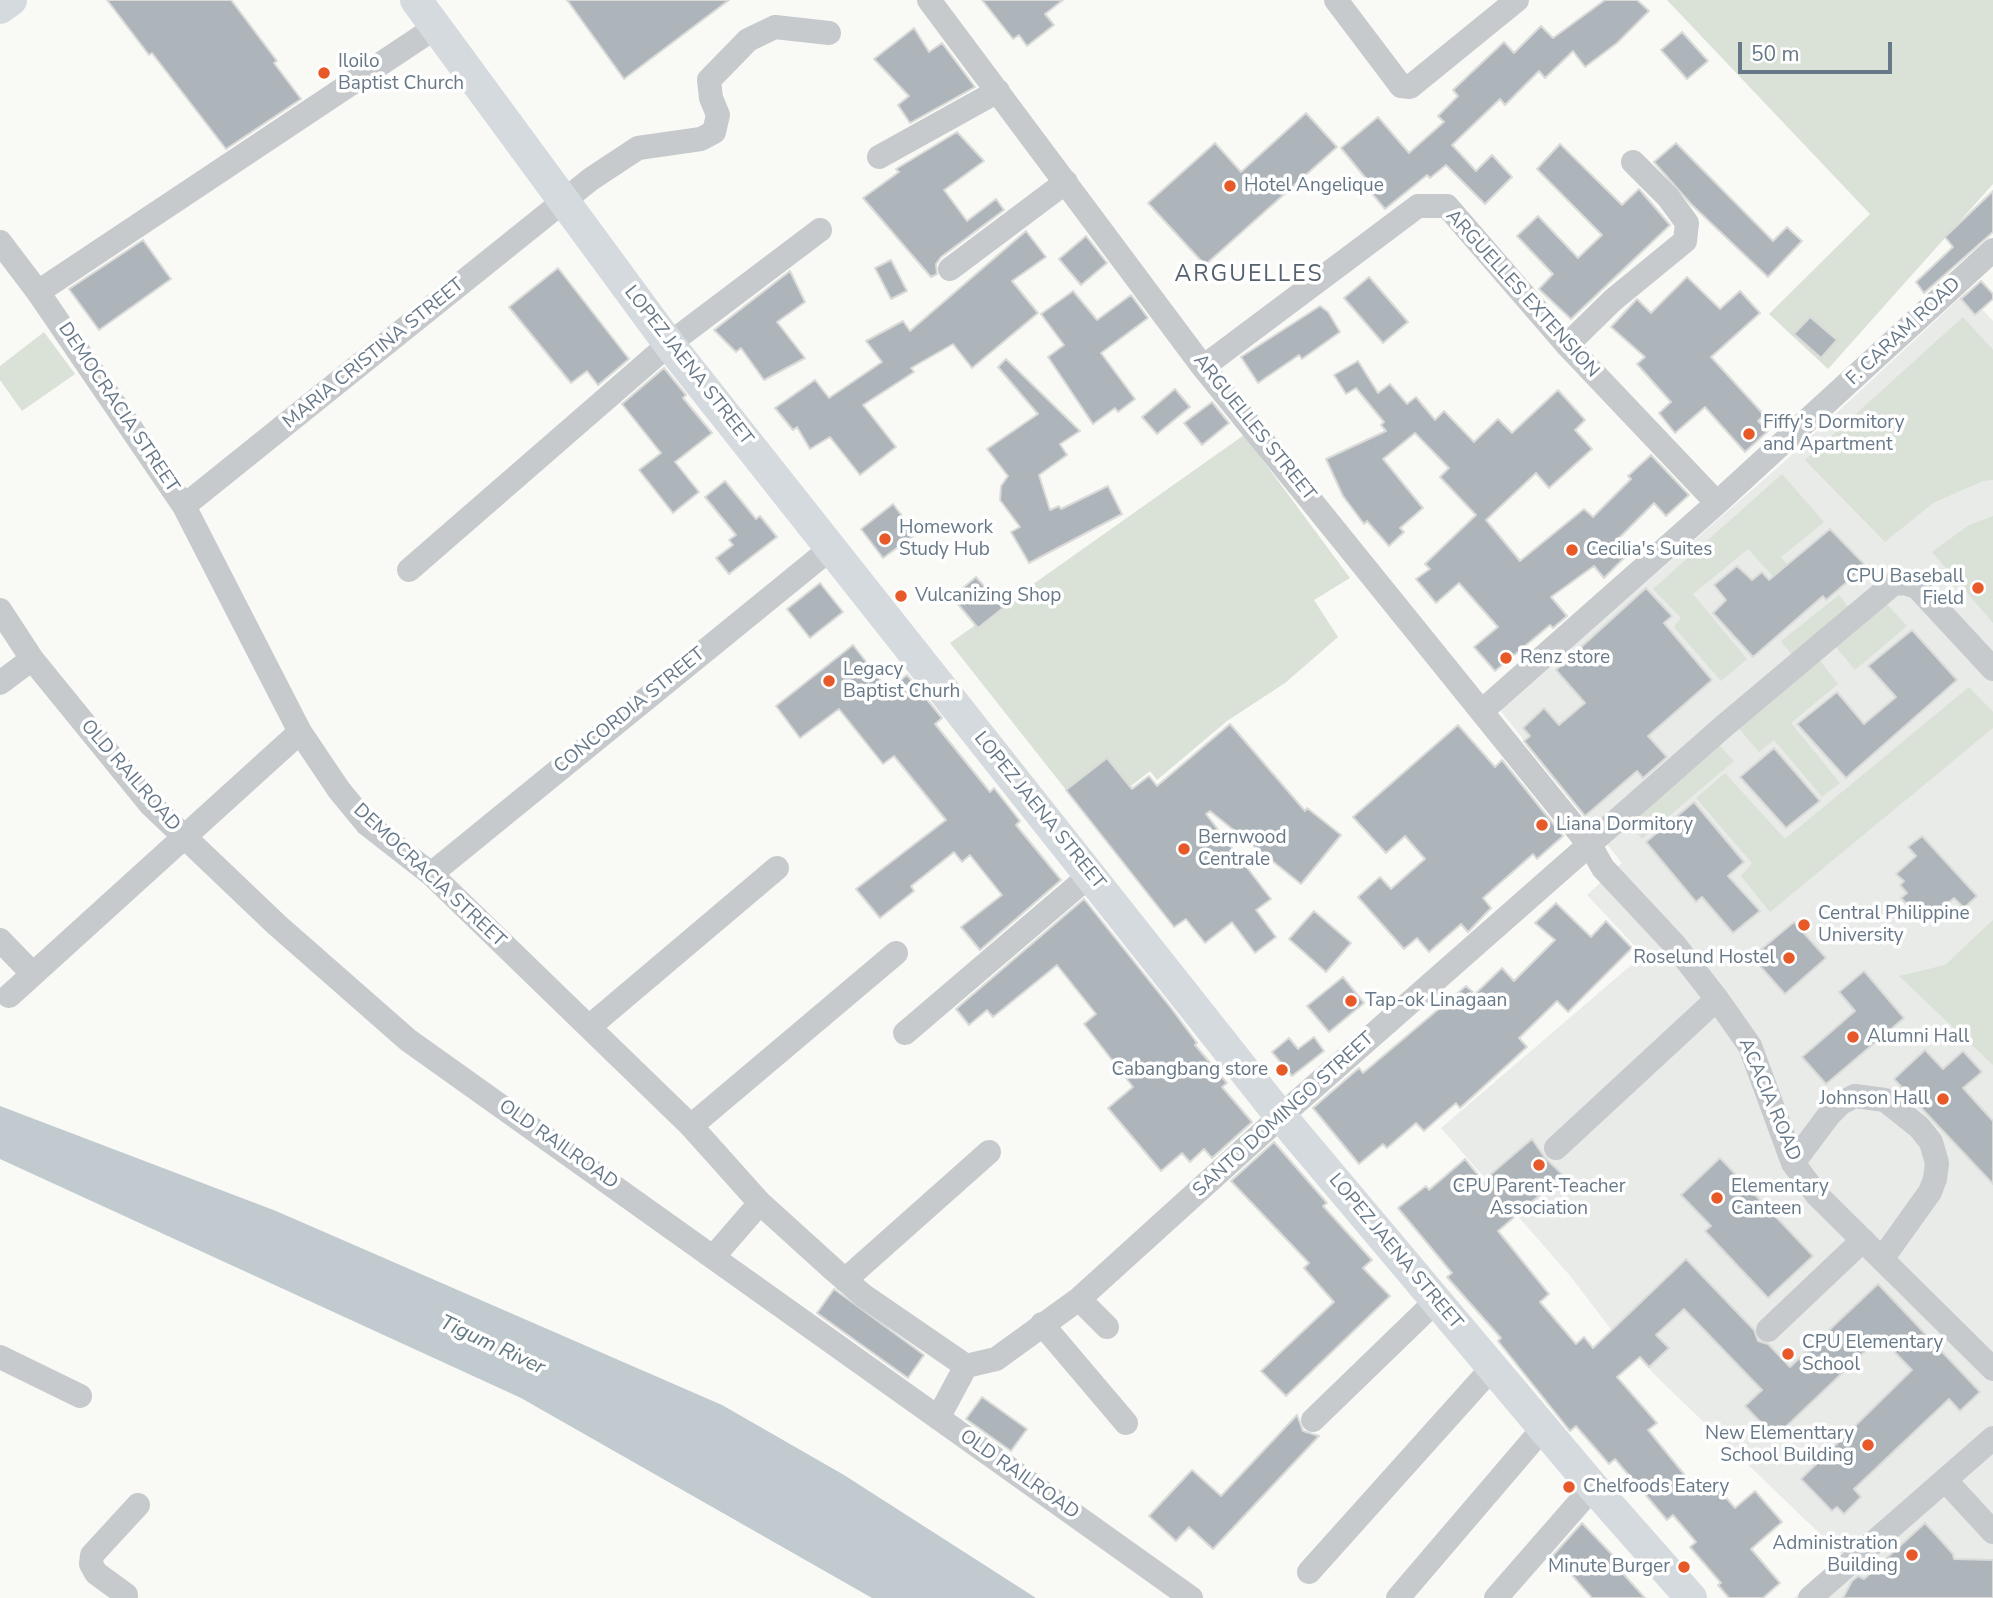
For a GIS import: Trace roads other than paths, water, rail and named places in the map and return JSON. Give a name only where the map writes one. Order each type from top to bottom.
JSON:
[{"type":"main road","points":[[0,8],[11,0]]},
{"type":"main road","name":"LOPEZ JAENA STREET","points":[[416,0],[668,344],[1281,1116],[1492,1368],[1545,1426],[1593,1487],[1691,1598]]},
{"type":"street","name":"ARGUELLES STREET","points":[[929,0],[1203,367],[1591,847]]},
{"type":"street","points":[[1335,0],[1401,86],[1410,87],[1517,0]]},
{"type":"street","points":[[38,292],[436,27]]},
{"type":"street","name":"MARIA CRISTINA STREET","points":[[184,506],[564,201],[638,148],[701,139],[714,132],[718,115],[711,98],[709,80],[748,40],[775,27],[829,33]]},
{"type":"street","points":[[879,157],[998,91]]},
{"type":"street","points":[[1567,345],[1613,300],[1685,241],[1687,223],[1668,197],[1633,162]]},
{"type":"street","points":[[950,269],[1066,182]]},
{"type":"street","name":"ARGUELLES EXTENSION","points":[[1203,367],[1418,206],[1447,206],[1567,345],[1717,503]]},
{"type":"street","points":[[409,570],[668,344],[820,230]]},
{"type":"street","name":"DEMOCRACIA STREET","points":[[0,242],[38,292],[184,506],[300,732],[339,790],[367,824],[431,874],[691,1126],[760,1203],[845,1280],[966,1366]]},
{"type":"street","name":"F. CARAM ROAD","points":[[1717,503],[1993,250]]},
{"type":"street","points":[[1482,711],[1717,503]]},
{"type":"street","name":"CONCORDIA STREET","points":[[431,874],[830,549]]},
{"type":"street","name":"SANTO DOMINGO STREET","points":[[966,1366],[996,1359],[1079,1299],[1281,1116],[1591,847],[1731,720],[1893,584],[1905,583],[1917,587],[1993,669]]},
{"type":"street","name":"OLD RAILROAD","points":[[0,610],[32,659],[107,754],[182,836],[346,988],[408,1040],[1191,1598]]},
{"type":"street","points":[[0,683],[32,659]]},
{"type":"street","points":[[9,996],[182,836],[300,732]]},
{"type":"street","name":"ACACIA ROAD","points":[[1591,847],[1602,868],[1674,944],[1750,1046],[1793,1163],[1817,1195],[1993,1369]]},
{"type":"street","points":[[589,1027],[777,868]]},
{"type":"street","points":[[905,1033],[1090,874]]},
{"type":"street","points":[[0,940],[33,974]]},
{"type":"street","points":[[691,1126],[896,953]]},
{"type":"street","points":[[1556,1148],[1717,999]]},
{"type":"street","points":[[1793,1163],[1829,1115],[1841,1103],[1855,1096],[1885,1100],[1919,1127],[1931,1142],[1937,1163],[1935,1179],[1930,1192],[1882,1259]]},
{"type":"street","points":[[845,1280],[989,1152]]},
{"type":"street","points":[[714,1256],[760,1203]]},
{"type":"street","points":[[1768,1330],[1863,1240]]},
{"type":"street","points":[[1079,1299],[1107,1327]]},
{"type":"street","points":[[1313,1420],[1437,1301]]},
{"type":"street","points":[[1042,1324],[1126,1423]]},
{"type":"street","points":[[0,1357],[80,1396]]},
{"type":"street","points":[[938,1418],[966,1366]]},
{"type":"street","points":[[1309,1572],[1492,1368]]},
{"type":"street","points":[[1398,1598],[1545,1426]]},
{"type":"street","points":[[1810,1598],[1993,1438]]},
{"type":"street","points":[[1945,1480],[1993,1532]]},
{"type":"street","points":[[1496,1598],[1593,1487]]},
{"type":"street","points":[[128,1597],[96,1573],[91,1564],[92,1555],[138,1506]]},
{"type":"water","name":"Tigum River","points":[[0,1106],[276,1211],[722,1405],[844,1475],[1036,1598],[872,1598],[521,1398],[0,1159]]},
{"type":"place","name":"Iloilo Baptist Church","points":[[324,73]]},
{"type":"place","name":"Hotel Angelique","points":[[1230,186]]},
{"type":"place","name":"Fiffy's Dormitory and Apartment","points":[[1749,434]]},
{"type":"place","name":"Homework Study Hub","points":[[885,539]]},
{"type":"place","name":"Cecilia's Suites","points":[[1572,550]]},
{"type":"place","name":"CPU Baseball Field","points":[[1978,588]]},
{"type":"place","name":"Vulcanizing Shop","points":[[901,596]]},
{"type":"place","name":"Renz store","points":[[1506,658]]},
{"type":"place","name":"Legacy Baptist Churh","points":[[829,681]]},
{"type":"place","name":"Liana Dormitory","points":[[1542,825]]},
{"type":"place","name":"Bernwood Centrale","points":[[1184,849]]},
{"type":"place","name":"Central Philippine University","points":[[1804,925]]},
{"type":"place","name":"Roselund Hostel","points":[[1789,958]]},
{"type":"place","name":"Tap-ok Linagaan","points":[[1351,1001]]},
{"type":"place","name":"Alumni Hall","points":[[1853,1037]]},
{"type":"place","name":"Cabangbang store","points":[[1282,1070]]},
{"type":"place","name":"Johnson Hall","points":[[1943,1099]]},
{"type":"place","name":"CPU Parent-Teacher Association","points":[[1539,1165]]},
{"type":"place","name":"Elementary Canteen","points":[[1717,1198]]},
{"type":"place","name":"CPU Elementary School","points":[[1788,1354]]},
{"type":"place","name":"New Elementtary School Building","points":[[1868,1445]]},
{"type":"place","name":"Chelfoods Eatery","points":[[1569,1487]]},
{"type":"place","name":"Administration Building","points":[[1912,1555]]},
{"type":"place","name":"Minute Burger","points":[[1684,1567]]},
{"type":"district","name":"ARGUELLES","points":[[1249,275]]}]
